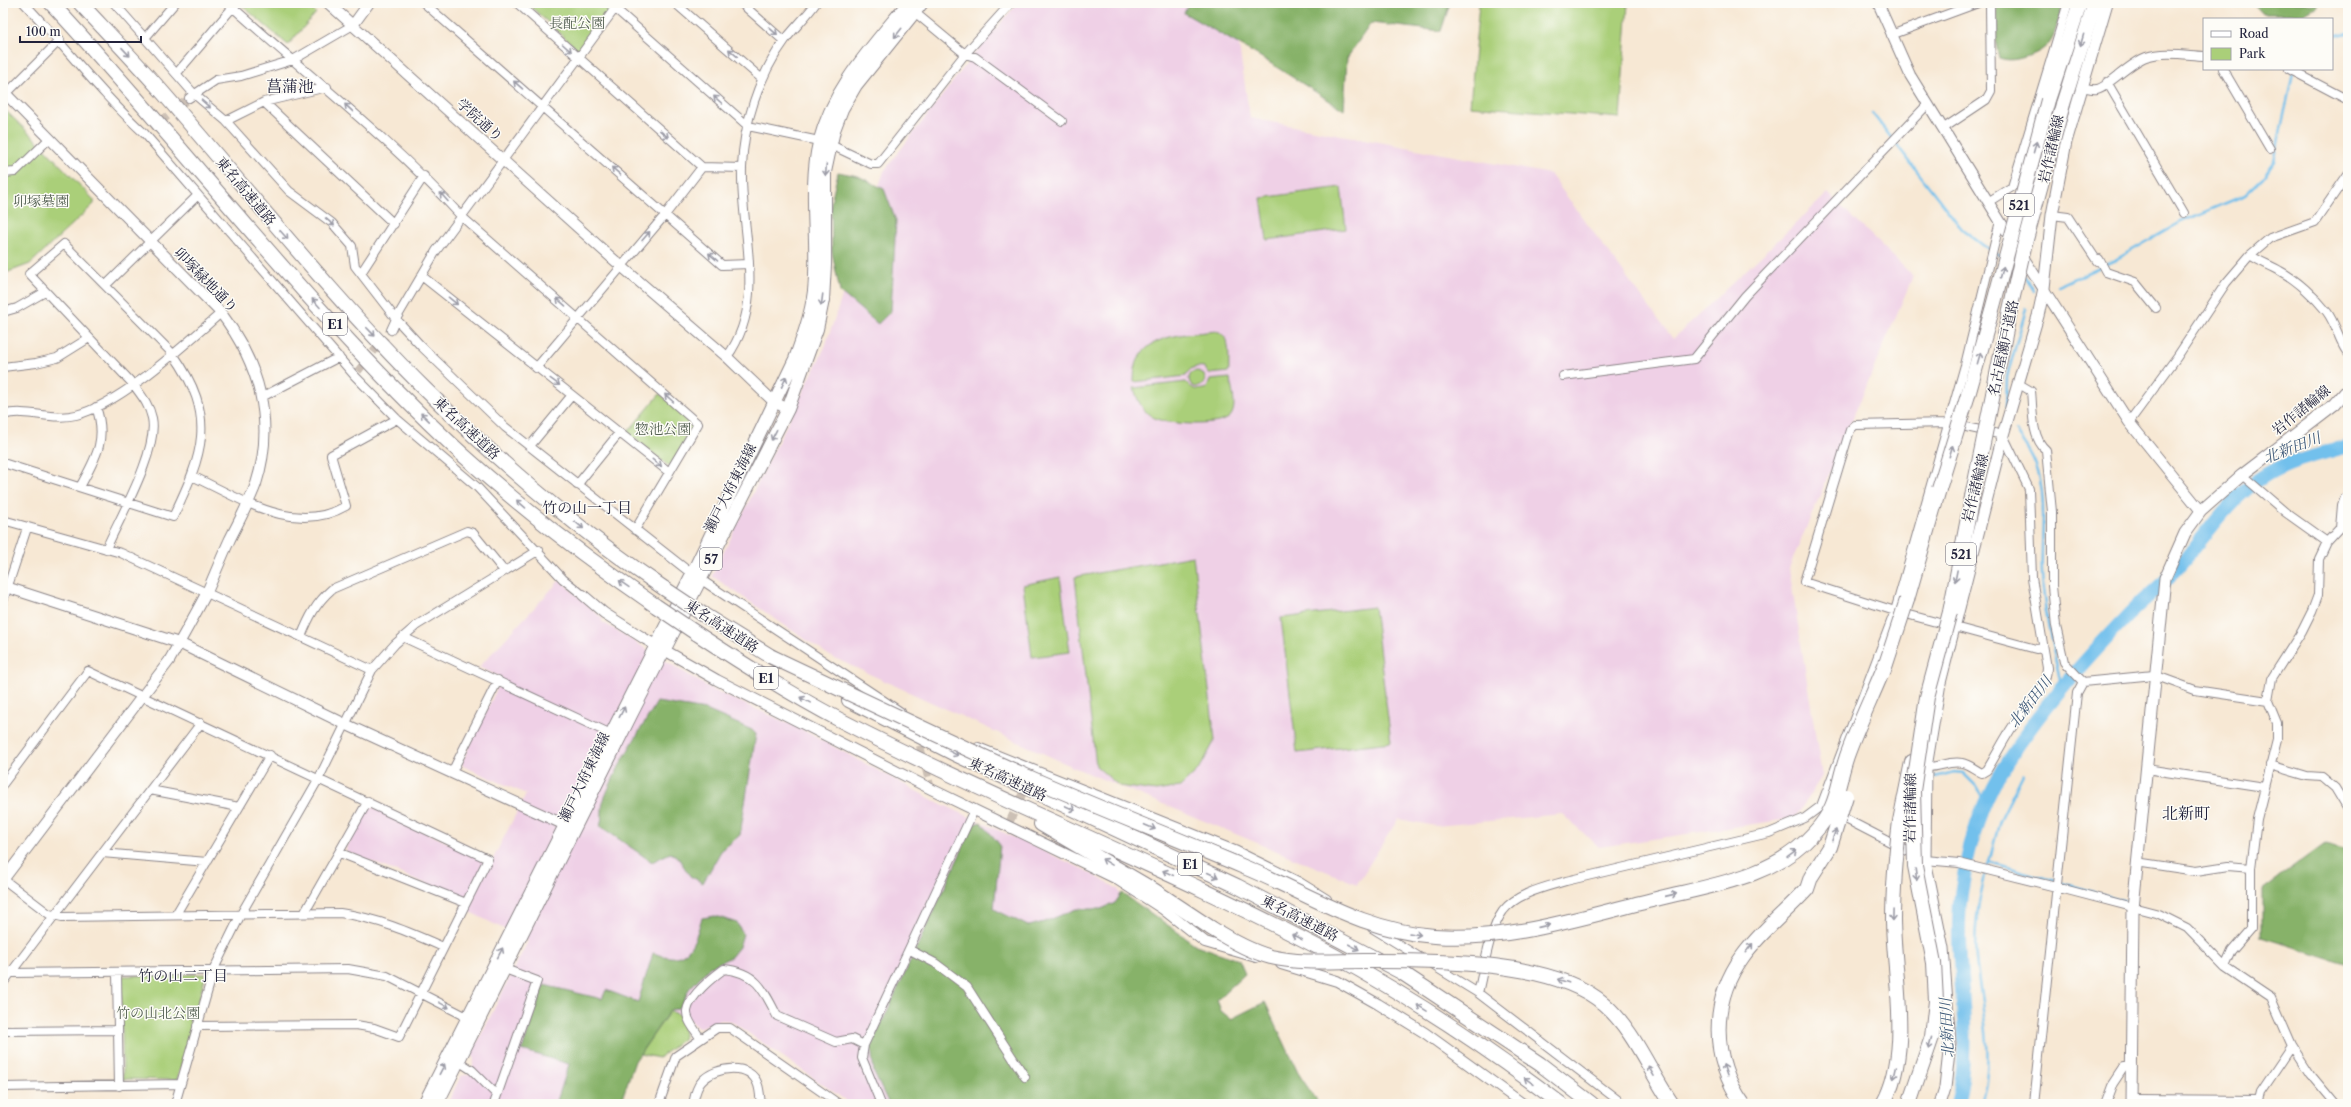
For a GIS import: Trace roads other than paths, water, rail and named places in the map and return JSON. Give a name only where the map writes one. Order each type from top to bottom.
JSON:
[{"type":"highway","name":"東名高速道路","points":[[51,3],[139,99],[283,268],[410,403],[464,455],[526,509],[585,555],[656,606],[772,682],[839,719],[985,790],[1203,890],[1333,955],[1458,1030],[1561,1104]]},
{"type":"highway","name":"東名高速道路","points":[[80,3],[157,86],[260,208],[363,324],[424,388],[478,441],[596,539],[704,615],[770,656],[882,717],[957,755],[1237,886],[1401,972],[1540,1064],[1592,1104]]},
{"type":"highway","name":"名古屋瀬戸道路","points":[[1885,665],[1907,600],[1968,395],[2048,100],[2080,3]]},
{"type":"highway","name":"名古屋瀬戸道路","points":[[1927,697],[1950,612],[1972,497],[2024,247],[2063,104],[2095,3]]},
{"type":"highway","points":[[770,656],[1028,776],[1276,880],[1350,917],[1393,930],[1455,937],[1490,936],[1529,929],[1702,888],[1756,873],[1789,856],[1814,834],[1834,807],[1846,758],[1885,665]]},
{"type":"highway","points":[[1744,1104],[1728,1078],[1720,1052],[1718,1031],[1721,999],[1726,984],[1743,956],[1807,889],[1811,877],[1830,847],[1885,665]]},
{"type":"highway","points":[[1883,1104],[1893,1079],[1900,1042],[1893,919],[1897,852],[1905,790],[1927,697]]},
{"type":"highway","points":[[1909,1104],[1932,1037],[1936,1001],[1934,963],[1918,887],[1912,818],[1915,771],[1927,697]]},
{"type":"highway","points":[[839,719],[911,760],[1043,825],[1155,891],[1243,946],[1286,960],[1450,963],[1510,969],[1564,981],[1593,995],[1615,1015],[1634,1040],[1672,1104]]},
{"type":"main road","name":"瀬戸大府東海線","points":[[696,577],[795,358],[807,323],[814,291],[815,169],[824,143],[833,104],[848,78],[910,7],[922,3]]},
{"type":"main road","name":"岩作諸輪線","points":[[1940,1104],[1946,1080],[1950,1043],[1942,948],[1925,860],[1926,767],[1940,683],[2003,435],[2031,345],[2044,288],[2052,215],[2066,142],[2108,3]]},
{"type":"main road","name":"瀬戸大府東海線","points":[[437,1104],[505,969],[660,648],[696,577],[788,408],[817,329],[823,300],[825,265],[824,143]]},
{"type":"main road","name":"岩作諸輪線","points":[[2131,1102],[2133,908],[2154,675],[2165,578],[2190,522],[2201,511],[2246,478],[2335,404],[2348,389]]},
{"type":"main road","name":"瀬戸大府東海線","points":[[424,1104],[611,734],[660,648]]},
{"type":"street","points":[[24,3],[60,40],[122,113],[149,132],[198,195],[339,358],[356,373],[397,419],[477,487],[539,550],[563,579],[604,613],[660,648],[717,680],[974,810],[1009,824],[1115,878],[1163,909],[1205,942],[1337,981],[1425,1032],[1523,1104]]},
{"type":"street","points":[[114,3],[177,73],[192,96],[226,122],[289,191],[332,223],[352,246],[355,266],[396,319],[505,427],[696,577],[914,721],[1032,771],[1237,851],[1298,881],[1478,993],[1623,1104]]},
{"type":"street","points":[[145,38],[175,3]]},
{"type":"street","name":"学院通り","points":[[328,3],[617,262],[727,357],[774,402]]},
{"type":"street","points":[[192,96],[216,80],[241,76],[293,60],[353,25],[369,3]]},
{"type":"street","points":[[424,3],[722,265],[749,264]]},
{"type":"street","points":[[675,3],[762,79]]},
{"type":"street","points":[[741,3],[784,41]]},
{"type":"street","points":[[391,330],[436,251],[502,158],[578,58],[614,5],[748,126],[824,143],[871,164],[878,164],[965,54],[1010,3]]},
{"type":"street","points":[[1878,3],[1910,75],[2000,221],[2129,422],[2201,511]]},
{"type":"street","points":[[1891,35],[1978,3]]},
{"type":"street","points":[[1944,128],[1986,100],[1991,91],[1990,3]]},
{"type":"street","points":[[1988,202],[2012,187],[2068,3]]},
{"type":"street","points":[[520,4],[578,58],[702,166],[742,168]]},
{"type":"street","points":[[177,73],[231,5],[293,60],[327,87],[424,176],[461,216],[578,317],[698,424],[635,530]]},
{"type":"street","points":[[727,357],[736,345],[747,312],[749,264],[742,168],[748,126],[762,79],[784,41],[812,5]]},
{"type":"street","points":[[910,7],[965,54],[974,57],[1062,121]]},
{"type":"street","points":[[5,93],[60,40]]},
{"type":"street","points":[[2082,87],[2098,89],[2135,62],[2152,55],[2164,54],[2203,56]]},
{"type":"street","points":[[2224,70],[2270,149]]},
{"type":"street","points":[[2291,70],[2348,100]]},
{"type":"street","points":[[2107,82],[2184,213]]},
{"type":"street","points":[[226,122],[264,102],[327,87]]},
{"type":"street","name":"卯塚緑地通り","points":[[3,879],[169,661],[206,592],[230,538],[249,502],[256,483],[263,447],[264,421],[262,397],[250,359],[232,328],[220,313],[5,93]]},
{"type":"street","points":[[264,102],[394,224]]},
{"type":"street","points":[[1563,376],[1694,359],[1745,296],[1928,104]]},
{"type":"street","points":[[3,173],[15,172],[50,138]]},
{"type":"street","points":[[536,368],[578,317],[617,262],[665,214],[702,166]]},
{"type":"street","points":[[2129,422],[2178,357],[2226,283],[2250,255],[2270,238],[2306,227],[2315,222],[2348,174]]},
{"type":"street","points":[[360,273],[394,224],[424,176]]},
{"type":"street","points":[[106,285],[198,195]]},
{"type":"street","points":[[2052,215],[2068,217],[2071,219],[2091,253],[2100,261],[2104,270],[2110,274],[2135,282],[2156,308]]},
{"type":"street","points":[[1478,993],[1496,925],[1504,910],[1533,891],[1566,881],[1769,833],[1805,818],[1821,806],[1895,611],[1965,365],[2000,221]]},
{"type":"street","points":[[3,463],[80,487],[126,503],[172,518],[192,476],[200,451],[200,417],[193,387],[187,373],[173,354],[64,244],[29,274],[133,384],[146,401],[152,418],[153,435],[146,462],[126,503],[106,548]]},
{"type":"street","points":[[2250,255],[2260,262],[2281,271],[2321,306],[2331,318],[2341,343],[2348,353]]},
{"type":"street","points":[[422,277],[669,472]]},
{"type":"street","points":[[3,312],[18,308],[45,292]]},
{"type":"street","points":[[3,415],[18,413],[63,417],[96,408],[133,384],[173,354],[220,313]]},
{"type":"street","points":[[3,367],[49,361],[71,351],[89,338]]},
{"type":"street","points":[[262,397],[339,358]]},
{"type":"street","points":[[2019,384],[2031,391],[2037,438],[2040,445],[2046,450],[2052,512],[2052,579],[2056,626],[2062,658],[2070,670],[2082,681],[2154,675],[2195,690],[2268,701]]},
{"type":"street","points":[[530,446],[572,395]]},
{"type":"street","points":[[774,402],[788,408]]},
{"type":"street","points":[[80,487],[101,440],[100,420],[96,408]]},
{"type":"street","points":[[192,476],[274,514],[291,518],[315,517],[336,512],[346,506],[331,455],[397,419]]},
{"type":"street","points":[[1926,767],[1933,768],[1955,762],[1962,763],[1982,773],[1987,770],[2019,716],[2044,685],[2048,668],[2043,648],[2032,578],[2029,489],[2003,435],[1948,423],[1855,425],[1850,430],[1804,582],[1895,611],[2036,649],[2043,648]]},
{"type":"street","points":[[578,485],[619,433]]},
{"type":"street","points":[[2246,478],[2285,512],[2327,542]]},
{"type":"street","points":[[2225,967],[2232,951],[2251,929],[2251,868],[2256,819],[2277,740],[2277,727],[2268,701],[2272,678],[2302,631],[2312,611],[2318,595],[2319,560],[2327,542],[2340,528],[2342,505],[2344,499],[2348,496]]},
{"type":"street","points":[[3,520],[27,528],[122,553],[372,670]]},
{"type":"street","points":[[3,601],[5,587],[27,528]]},
{"type":"street","points":[[301,637],[313,609],[320,599],[332,589],[467,531],[473,533],[504,571]]},
{"type":"street","points":[[175,1104],[214,969],[241,914],[319,778],[372,670],[403,637],[417,625],[539,550]]},
{"type":"street","points":[[5,587],[179,643],[345,724],[565,825]]},
{"type":"street","points":[[403,637],[611,734]]},
{"type":"street","points":[[3,784],[88,671],[319,778],[488,859],[399,1038],[374,1028],[356,1025],[197,1026]]},
{"type":"street","points":[[452,772],[498,680]]},
{"type":"street","points":[[2034,1104],[2077,692],[2082,681]]},
{"type":"street","points":[[3,983],[201,723]]},
{"type":"street","points":[[176,914],[270,755]]},
{"type":"street","points":[[2270,765],[2296,773],[2322,777],[2335,788],[2347,808]]},
{"type":"street","points":[[2146,769],[2264,786]]},
{"type":"street","points":[[150,790],[239,807]]},
{"type":"street","points":[[305,912],[368,802]]},
{"type":"street","points":[[1821,806],[1925,860],[1959,863],[2056,887],[2159,914],[2187,928],[2225,967],[2271,998],[2292,1046],[2310,1074],[2335,1104]]},
{"type":"street","points":[[881,1104],[862,1058],[864,1045],[910,950],[974,810]]},
{"type":"street","points":[[102,853],[207,862]]},
{"type":"street","points":[[340,853],[466,903]]},
{"type":"street","points":[[2136,862],[2196,871],[2228,866],[2251,868]]},
{"type":"street","points":[[3,879],[49,914],[55,915],[241,914],[305,912],[362,916],[391,924],[443,947]]},
{"type":"street","points":[[910,950],[935,963],[967,987],[1025,1077]]},
{"type":"street","points":[[12,973],[117,973],[214,969],[348,969],[387,976],[422,992],[467,1017]]},
{"type":"street","points":[[494,1104],[537,981],[505,969]]},
{"type":"street","points":[[700,1038],[688,1019],[687,1011],[691,1002],[707,983],[724,969],[735,970],[746,974],[765,990],[777,1016],[836,1042],[852,1038],[864,1045]]},
{"type":"street","points":[[117,973],[119,1086]]},
{"type":"street","points":[[659,1104],[676,1056],[700,1038],[717,1028],[730,1028],[839,1104]]},
{"type":"street","points":[[3,1031],[118,1030]]},
{"type":"street","points":[[2131,1102],[2260,1102],[2261,1092],[2292,1046]]},
{"type":"street","points":[[458,1061],[472,1070],[496,1095]]},
{"type":"street","points":[[2105,1104],[2112,1085],[2124,1067],[2132,1067]]},
{"type":"street","points":[[693,1104],[695,1093],[702,1080],[718,1072],[734,1068],[743,1070],[755,1079],[758,1085],[761,1104]]},
{"type":"street","points":[[3,1087],[180,1084]]},
{"type":"waterway","points":[[2333,36],[2348,33]]},
{"type":"waterway","points":[[2058,286],[2115,260],[2181,222],[2245,195],[2263,178],[2274,162],[2293,73]]},
{"type":"waterway","points":[[1872,113],[1962,229],[1984,246],[2002,256]]},
{"type":"waterway","points":[[2023,273],[2034,291]]},
{"type":"waterway","points":[[2006,408],[2007,377],[2026,309]]},
{"type":"waterway","points":[[2016,432],[2027,447],[2033,459],[2042,490],[2043,590],[2062,689]]},
{"type":"waterway","name":"北新田川","points":[[1957,1104],[1962,1076],[1964,1048],[1964,1020],[1959,937],[1963,881],[1976,826],[1999,775],[2027,732],[2076,671],[2129,614],[2175,571],[2228,507],[2240,495],[2252,484],[2285,465],[2348,446]]},
{"type":"waterway","points":[[1935,777],[1954,772],[1963,773],[1976,786],[1986,804]]},
{"type":"waterway","points":[[1989,862],[2000,820],[2023,774]]},
{"type":"waterway","points":[[1981,1104],[1985,1086],[1987,1049],[1984,1013],[1975,947],[1976,922],[1980,897],[1989,862],[2125,901]]},
{"type":"tunnel","points":[[152,129],[189,98]]},
{"type":"tunnel","points":[[358,371],[391,330]]},
{"type":"tunnel","points":[[917,734],[931,789]]},
{"type":"tunnel","points":[[1010,821],[1027,784]]},
{"type":"district","name":"菖蒲池","points":[[290,86]]},
{"type":"district","name":"竹の山一丁目","points":[[587,508]]},
{"type":"district","name":"北新町","points":[[2186,813]]},
{"type":"district","name":"竹の山二丁目","points":[[183,976]]},
{"type":"park label","name":"長配公園","points":[[577,23]]},
{"type":"park label","name":"卯塚墓園","points":[[41,201]]},
{"type":"park label","name":"惣池公園","points":[[663,429]]},
{"type":"park label","name":"竹の山北公園","points":[[158,1013]]}]
